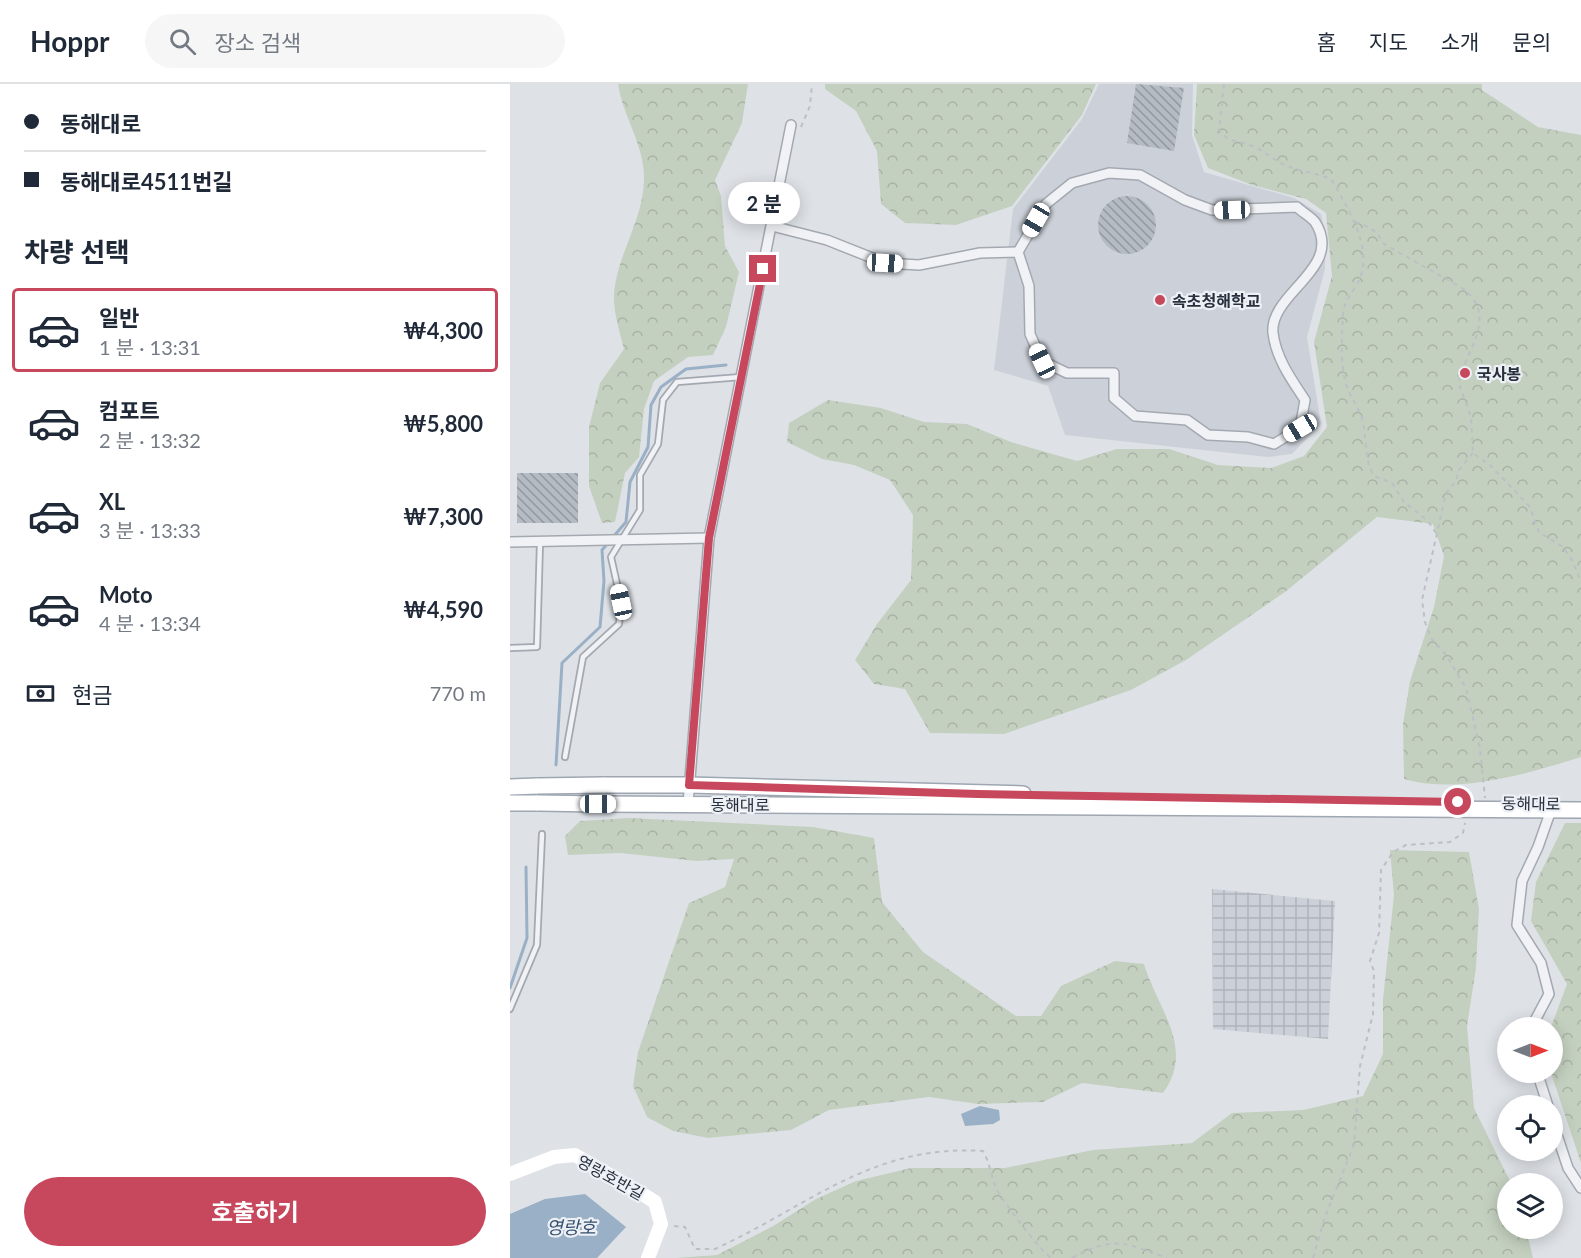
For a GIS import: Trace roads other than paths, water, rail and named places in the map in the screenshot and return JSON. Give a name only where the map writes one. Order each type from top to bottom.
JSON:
[{"type":"main road","name":"동해대로","points":[[510,787],[689,785],[978,794],[1581,803]]},
{"type":"main road","name":"동해대로","points":[[510,803],[1581,810]]},
{"type":"street","points":[[688,804],[709,538],[791,125]]},
{"type":"street","points":[[1109,173],[1140,175],[1185,200],[1212,210],[1297,207],[1315,222],[1322,242],[1317,263],[1281,307],[1273,330],[1281,362],[1305,400],[1300,428],[1274,444],[1248,437],[1208,435],[1187,420],[1135,417],[1114,398],[1114,373],[1067,373],[1042,361],[1030,334],[1029,286],[1017,252],[1046,204],[1072,183],[1109,173]]},
{"type":"street","points":[[772,226],[828,240],[885,263],[919,265],[980,253],[1017,252]]},
{"type":"street","points":[[510,543],[709,538]]},
{"type":"street","points":[[1537,1017],[1549,994],[1541,963],[1517,925],[1522,881],[1538,847],[1551,810]]},
{"type":"street","points":[[1563,1153],[1568,1168],[1581,1188]]},
{"type":"street","name":"영랑호반길","points":[[510,1174],[554,1157],[575,1155],[655,1202],[661,1224],[648,1258]]},
{"type":"lane","points":[[565,757],[583,657],[619,624],[621,602],[611,557],[640,510],[640,475],[658,444],[663,400],[676,382],[741,377]]},
{"type":"lane","points":[[510,648],[537,647],[540,542]]},
{"type":"lane","points":[[510,1009],[537,945],[542,834]]},
{"type":"water","points":[[980,1106],[999,1110],[1000,1120],[993,1124],[965,1126],[961,1114]]},
{"type":"water","name":"영랑호","points":[[585,1194],[626,1227],[597,1258],[510,1258],[510,1214],[545,1199]]},
{"type":"waterway","points":[[613,537],[626,522],[630,482],[648,447],[651,405],[661,387],[686,369],[726,365]]},
{"type":"waterway","points":[[556,765],[562,663],[600,627],[604,581],[602,550],[609,542]]},
{"type":"waterway","points":[[510,988],[527,938],[526,867]]},
{"type":"place","name":"속초청해학교","points":[[1160,300]]},
{"type":"place","name":"국사봉","points":[[1465,373]]}]
